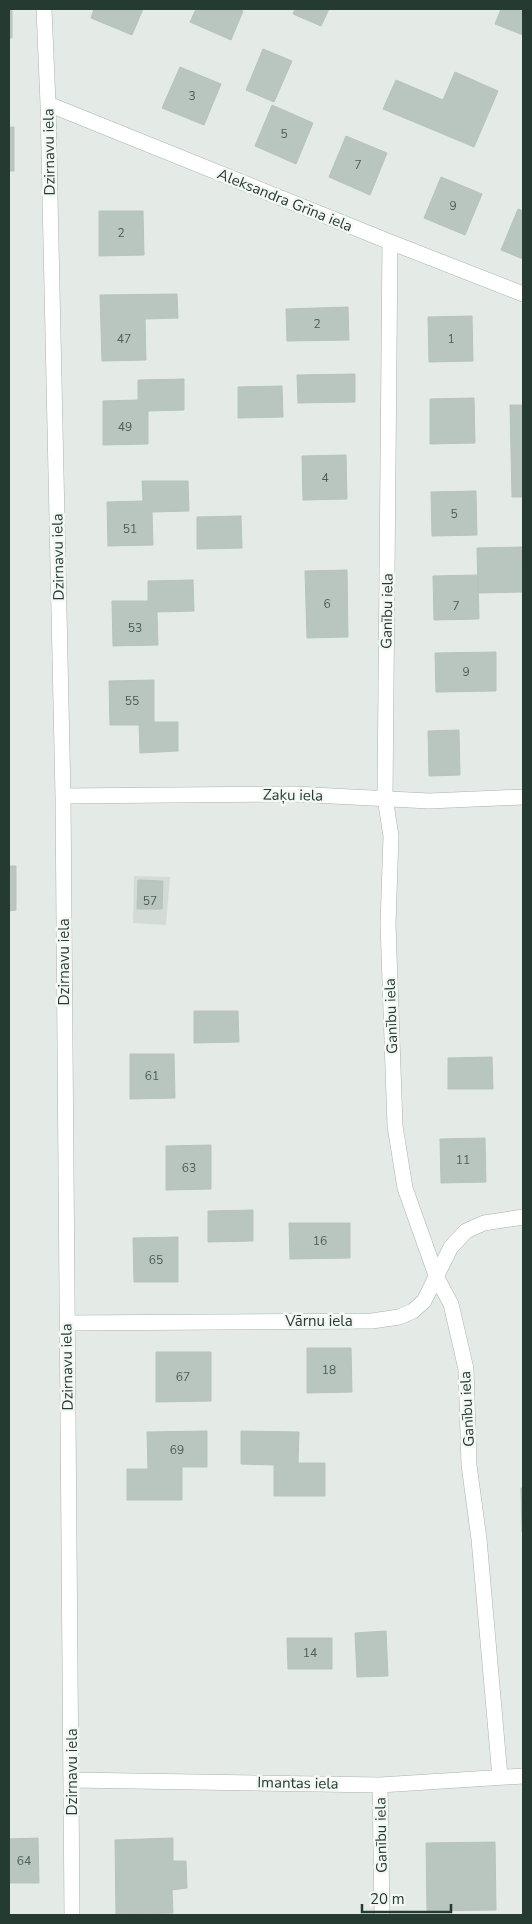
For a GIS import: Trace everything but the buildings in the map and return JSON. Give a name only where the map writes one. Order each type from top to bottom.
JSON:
[{"type":"street","name":"Dzirnavu iela","points":[[44,9],[48,104],[63,796],[72,1915]]},
{"type":"street","name":"Aleksandra Grīna iela","points":[[48,104],[523,294]]},
{"type":"street","name":"Ganību iela","points":[[390,242],[385,798],[391,836],[388,924],[395,1126],[405,1188],[437,1278],[451,1304],[466,1368],[470,1465],[479,1539],[500,1777]]},
{"type":"street","name":"Zaķu iela","points":[[63,796],[294,794],[429,801],[523,797]]},
{"type":"street","name":"Vārnu iela","points":[[67,1323],[372,1321],[399,1317],[413,1311],[424,1301],[451,1247],[466,1231],[484,1223],[523,1217]]},
{"type":"street","name":"Imantas iela","points":[[72,1780],[380,1785],[523,1776]]},
{"type":"street","name":"Ganību iela","points":[[380,1785],[382,1915]]},
{"type":"shaded area","points":[[134,876],[170,877],[166,925],[133,923]]}]
